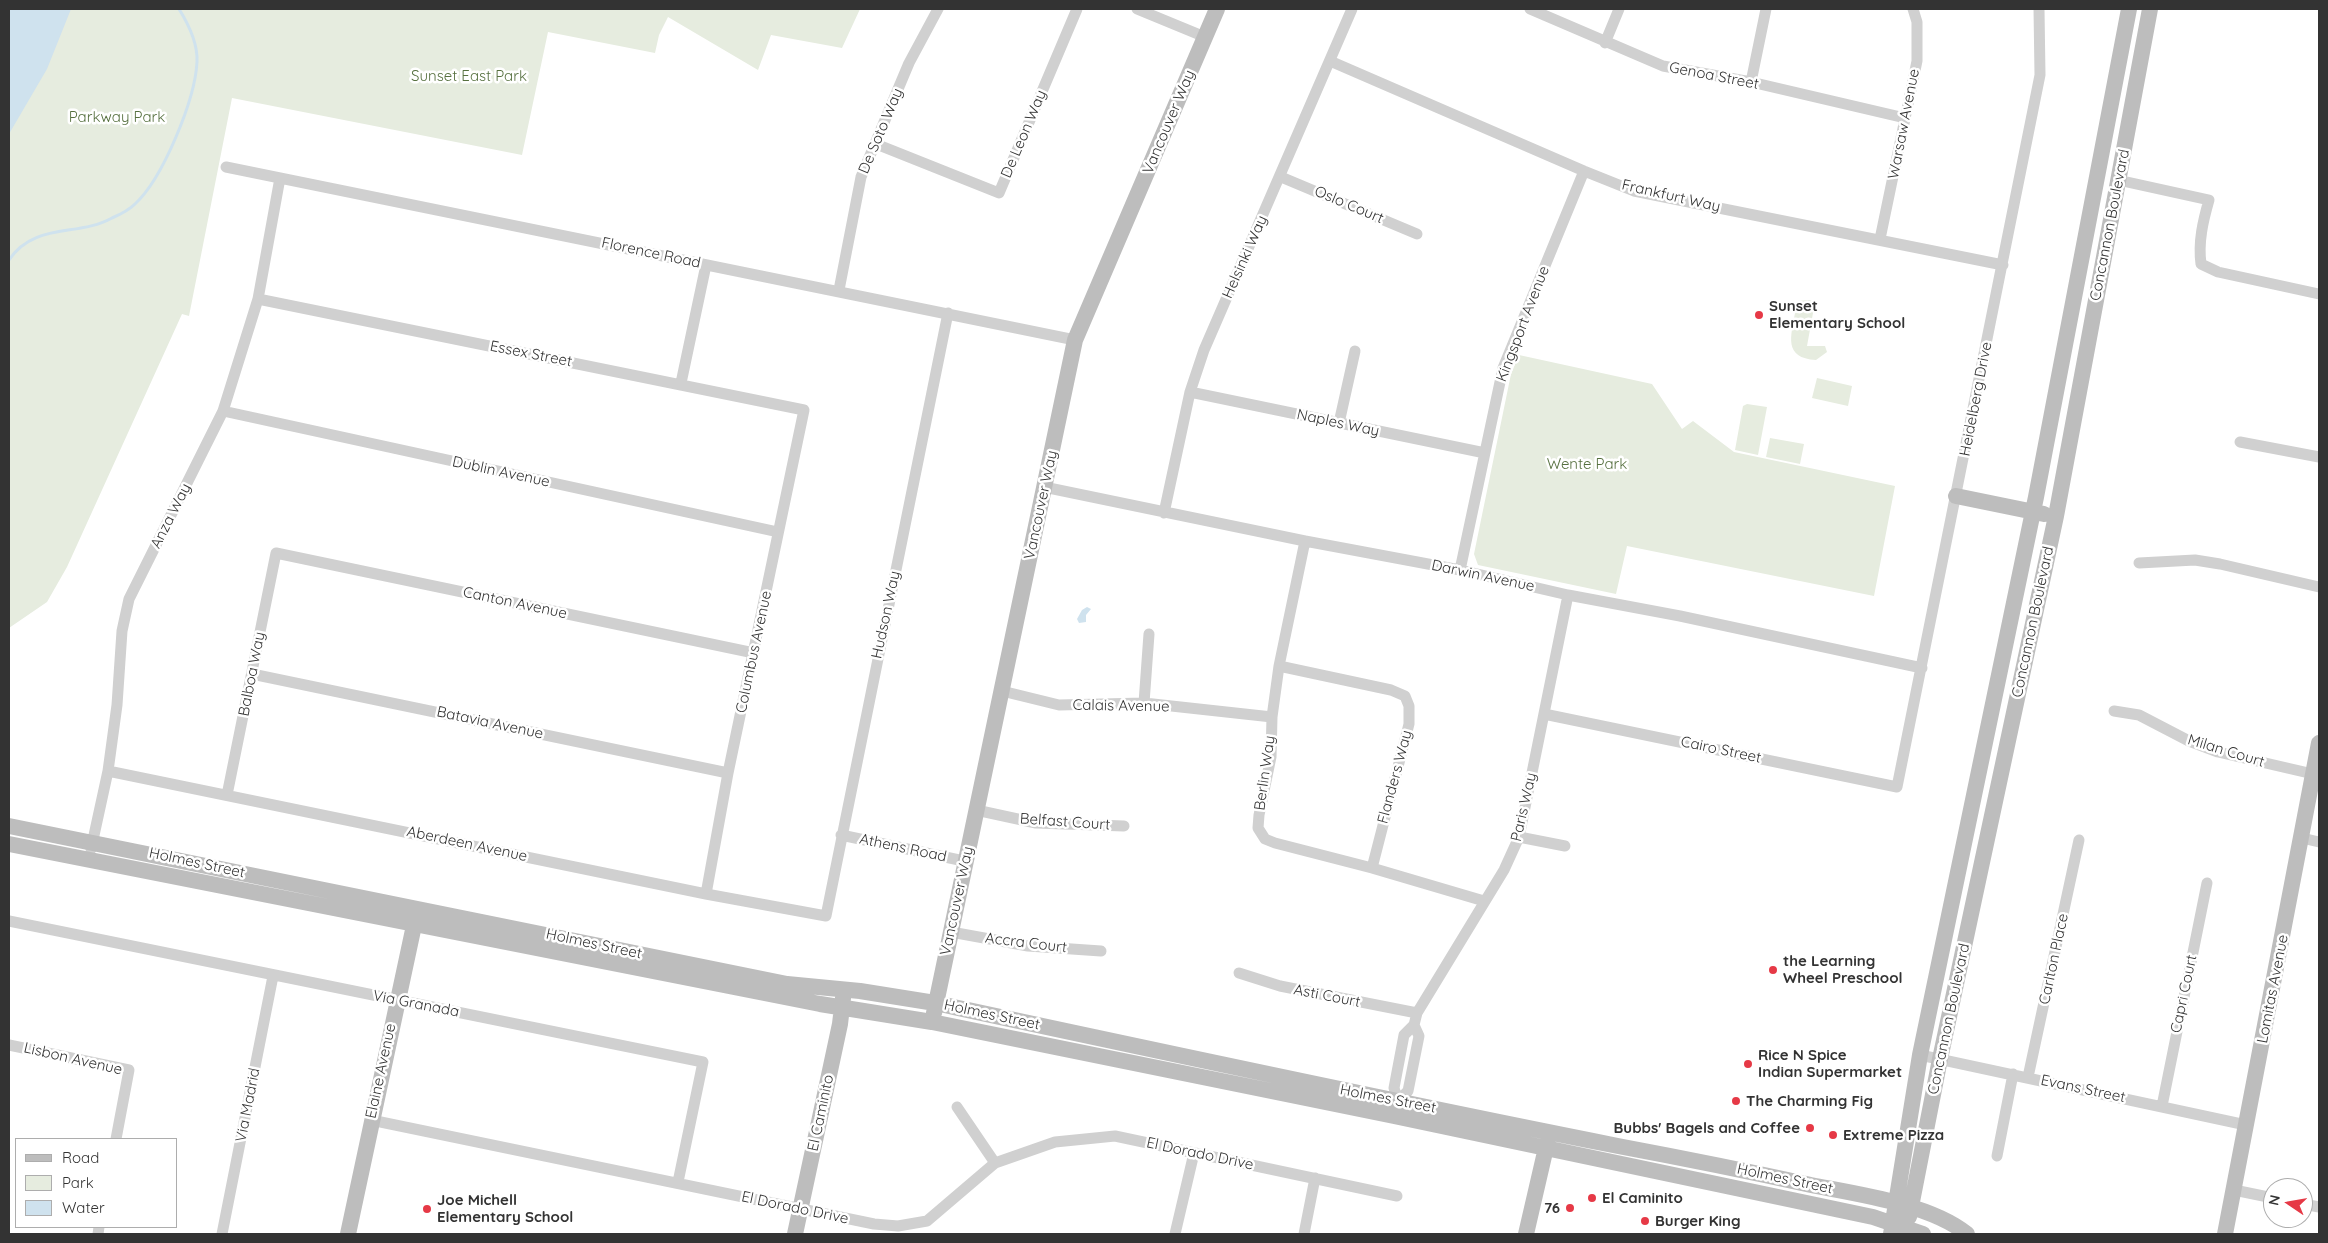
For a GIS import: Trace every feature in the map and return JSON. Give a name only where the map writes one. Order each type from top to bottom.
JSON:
[{"type":"main road","name":"Vancouver Way","points":[[932,1022],[964,861],[1002,691],[1075,340],[1217,9]]},
{"type":"main road","name":"Concannon Boulevard","points":[[1900,1230],[1920,1055],[2033,512],[2129,9]]},
{"type":"main road","name":"Concannon Boulevard","points":[[1903,1205],[1940,1059],[2056,516],[2150,9]]},
{"type":"main road","points":[[1956,496],[2056,516]]},
{"type":"main road","name":"Lomitas Avenue","points":[[2225,1234],[2319,743]]},
{"type":"main road","name":"Holmes Street","points":[[9,826],[787,984],[935,1003],[1396,1108],[1546,1148],[1709,1181],[1900,1230],[1923,1234]]},
{"type":"main road","name":"Holmes Street","points":[[9,844],[414,926],[842,1008],[932,1022],[1396,1108],[1549,1131],[1903,1205],[1959,1228],[1967,1234]]},
{"type":"main road","name":"Elaine Avenue","points":[[348,1234],[396,1000],[418,908]]},
{"type":"main road","name":"El Caminito","points":[[795,1234],[842,1008],[844,990]]},
{"type":"main road","points":[[1526,1234],[1549,1131]]},
{"type":"street","name":"De Soto Way","points":[[839,290],[861,176],[909,63],[938,9]]},
{"type":"street","name":"De Leon Way","points":[[876,144],[999,193],[1077,9]]},
{"type":"street","points":[[1137,9],[1206,37]]},
{"type":"street","name":"Helsinki Way","points":[[1164,513],[1190,392],[1204,350],[1352,9]]},
{"type":"street","name":"Genoa Street","points":[[1530,9],[1663,66],[1751,82],[1906,118]]},
{"type":"street","points":[[1606,43],[1619,9]]},
{"type":"street","points":[[1751,82],[1766,9]]},
{"type":"street","name":"Warsaw Avenue","points":[[1880,239],[1917,60],[1916,22],[1913,9]]},
{"type":"street","name":"Heidelberg Drive","points":[[1897,787],[2040,75],[2039,9]]},
{"type":"street","name":"Frankfurt Way","points":[[1330,61],[1634,191],[2002,265]]},
{"type":"street","name":"Florence Road","points":[[226,167],[524,226],[706,265],[839,290],[1075,340]]},
{"type":"street","name":"Kingsport Avenue","points":[[1460,570],[1503,368],[1584,171]]},
{"type":"street","name":"Oslo Court","points":[[1280,177],[1417,234]]},
{"type":"street","name":"Anza Way","points":[[89,860],[108,771],[117,705],[122,631],[129,599],[224,411],[258,299],[280,178]]},
{"type":"street","points":[[2118,180],[2209,200],[2203,222],[2199,251],[2202,264],[2218,272],[2319,294]]},
{"type":"street","points":[[681,383],[706,265]]},
{"type":"street","name":"Essex Street","points":[[258,299],[681,383],[804,410]]},
{"type":"street","name":"Hudson Way","points":[[826,916],[948,313]]},
{"type":"street","points":[[1339,423],[1355,351]]},
{"type":"street","name":"Naples Way","points":[[1190,392],[1485,453]]},
{"type":"street","name":"Columbus Avenue","points":[[706,894],[728,773],[804,410]]},
{"type":"street","name":"Dublin Avenue","points":[[224,411],[778,532]]},
{"type":"street","points":[[2240,442],[2319,457]]},
{"type":"street","name":"Darwin Avenue","points":[[1044,487],[1304,541],[1460,570],[1568,595],[1680,616],[1922,668]]},
{"type":"street","name":"Berlin Way","points":[[1304,541],[1279,666],[1272,717],[1271,757],[1258,828],[1265,839],[1274,843],[1372,868],[1484,901]]},
{"type":"street","name":"Canton Avenue","points":[[276,553],[754,653]]},
{"type":"street","name":"Balboa Way","points":[[227,795],[276,553]]},
{"type":"street","points":[[2139,563],[2194,560],[2220,564],[2319,587]]},
{"type":"street","name":"Paris Way","points":[[1396,1108],[1394,1088],[1404,1036],[1414,1025],[1417,1013],[1504,870],[1519,838],[1568,595]]},
{"type":"street","points":[[1144,703],[1149,634]]},
{"type":"street","name":"Flanders Way","points":[[1279,666],[1392,690],[1405,696],[1409,706],[1409,724],[1372,868]]},
{"type":"street","name":"Batavia Avenue","points":[[252,674],[728,773]]},
{"type":"street","name":"Calais Avenue","points":[[1002,691],[1059,705],[1144,703],[1272,717]]},
{"type":"street","name":"Milan Court","points":[[2114,711],[2139,715],[2189,741],[2218,752],[2313,774]]},
{"type":"street","name":"Cairo Street","points":[[1544,714],[1897,787]]},
{"type":"street","name":"Aberdeen Avenue","points":[[108,771],[706,894],[826,916]]},
{"type":"street","name":"Belfast Court","points":[[976,810],[1036,823],[1124,826]]},
{"type":"street","name":"Athens Road","points":[[841,835],[964,861]]},
{"type":"street","points":[[1519,838],[1565,846]]},
{"type":"street","points":[[2302,838],[2319,842]]},
{"type":"street","name":"Carlton Place","points":[[2028,1077],[2079,840]]},
{"type":"street","name":"Capri Court","points":[[2162,1106],[2207,883]]},
{"type":"street","name":"Via Granada","points":[[9,921],[704,1062],[678,1182]]},
{"type":"street","name":"Accra Court","points":[[951,932],[1028,946],[1101,951]]},
{"type":"street","name":"Asti Court","points":[[1239,973],[1280,986],[1417,1013]]},
{"type":"street","name":"Via Madrid","points":[[222,1234],[273,976]]},
{"type":"street","name":"Lisbon Avenue","points":[[9,1045],[129,1070],[116,1138]]},
{"type":"street","name":"Evans Street","points":[[1920,1055],[2246,1125]]},
{"type":"street","points":[[1997,1156],[2012,1074]]},
{"type":"street","points":[[957,1107],[995,1163]]},
{"type":"street","name":"El Dorado Drive","points":[[371,1120],[678,1182],[800,1210],[874,1224],[898,1226],[927,1221],[995,1163],[1055,1142],[1115,1136],[1397,1196]]},
{"type":"street","points":[[1176,1234],[1194,1153]]},
{"type":"street","points":[[1304,1234],[1315,1178]]},
{"type":"street","points":[[2234,1190],[2263,1196]]},
{"type":"street","points":[[924,1234],[927,1221]]},
{"type":"green space","name":"Parkway Park","points":[[9,9],[860,9],[842,48],[771,35],[758,70],[668,17],[659,35],[655,53],[548,32],[522,155],[232,98],[189,316],[182,314],[67,567],[47,602],[9,628]]},
{"type":"green space","points":[[1809,300],[1815,302],[1807,346],[1825,346],[1827,352],[1816,360],[1798,355],[1794,350],[1791,337],[1797,301]]},
{"type":"green space","name":"Wente Park","points":[[1519,355],[1652,384],[1682,429],[1693,421],[1734,452],[1895,486],[1874,596],[1627,546],[1616,594],[1478,565],[1474,554],[1511,374]]},
{"type":"green space","points":[[1817,378],[1852,386],[1848,406],[1812,398]]},
{"type":"green space","points":[[1747,404],[1767,407],[1758,455],[1735,450],[1743,406]]},
{"type":"green space","points":[[1770,438],[1804,444],[1800,464],[1766,457]]},
{"type":"water","points":[[9,9],[71,9],[47,69],[9,134]]},
{"type":"water","points":[[1087,607],[1091,609],[1086,615],[1086,622],[1079,623],[1077,619],[1082,610]]},
{"type":"waterway","points":[[9,260],[19,248],[31,240],[44,235],[99,224],[118,215],[133,206],[146,192],[176,138],[195,78],[196,48],[189,28],[179,9]]},
{"type":"place","name":"Sunset Elementary School","points":[[1759,315]]},
{"type":"place","name":"the Learning Wheel Preschool","points":[[1773,970]]},
{"type":"place","name":"Rice N Spice Indian Supermarket","points":[[1748,1064]]},
{"type":"place","name":"The Charming Fig","points":[[1736,1101]]},
{"type":"place","name":"Bubbs' Bagels and Coffee","points":[[1810,1128]]},
{"type":"place","name":"Extreme Pizza","points":[[1833,1135]]},
{"type":"place","name":"El Caminito","points":[[1592,1198]]},
{"type":"place","name":"76","points":[[1570,1208]]},
{"type":"place","name":"Joe Michell Elementary School","points":[[427,1209]]},
{"type":"place","name":"Burger King","points":[[1645,1221]]},
{"type":"park label","name":"Sunset East Park","points":[[469,76]]}]
